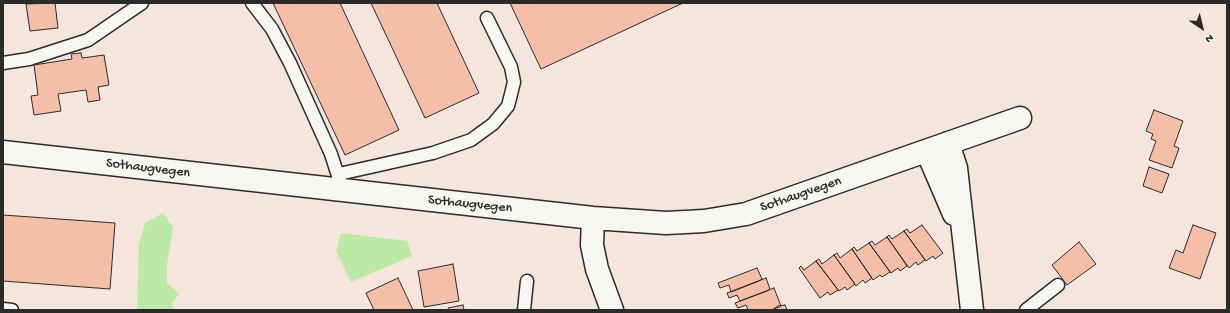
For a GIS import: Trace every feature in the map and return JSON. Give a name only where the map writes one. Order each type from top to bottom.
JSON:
[{"type":"street","name":"Sothaugvegen","points":[[3,152],[340,183],[593,218],[666,223],[704,221],[746,214],[1020,118]]},
{"type":"street","points":[[948,143],[956,168],[972,310]]},
{"type":"street","points":[[927,151],[963,236]]},
{"type":"street","points":[[593,218],[592,245],[597,269],[612,310]]},
{"type":"lane","points":[[3,63],[29,59],[88,40],[142,3]]},
{"type":"lane","points":[[252,3],[272,30],[290,63],[340,183],[433,154],[471,140],[493,124],[508,106],[514,82],[510,67],[487,18]]},
{"type":"lane","points":[[524,310],[527,281]]},
{"type":"lane","points":[[1026,310],[1058,285]]},
{"type":"lane","points":[[3,309],[12,310]]},
{"type":"green space","points":[[163,213],[173,227],[167,265],[167,283],[179,294],[172,303],[174,310],[137,310],[139,244],[145,223]]},
{"type":"green space","points":[[341,233],[407,241],[412,256],[351,282],[336,251]]},
{"type":"building","points":[[55,3],[58,28],[30,31],[26,4]]},
{"type":"building","points":[[273,3],[340,3],[399,130],[345,155]]},
{"type":"building","points":[[371,3],[437,3],[479,93],[425,118]]},
{"type":"building","points":[[510,3],[683,3],[541,69]]},
{"type":"building","points":[[81,53],[82,58],[104,55],[109,85],[98,87],[100,100],[88,102],[86,90],[58,94],[61,111],[34,115],[31,96],[38,95],[34,65],[72,59],[71,54]]},
{"type":"building","points":[[1154,110],[1183,121],[1174,146],[1179,148],[1172,168],[1149,160],[1156,141],[1151,139],[1153,134],[1146,131]]},
{"type":"building","points":[[1149,167],[1169,174],[1162,193],[1143,186]]},
{"type":"building","points":[[3,215],[115,223],[110,289],[3,281]]},
{"type":"building","points":[[922,225],[943,253],[935,259],[933,256],[926,261],[904,231],[907,229],[910,233]]},
{"type":"building","points":[[1193,225],[1216,233],[1200,279],[1169,268],[1176,250],[1183,253]]},
{"type":"building","points":[[904,231],[925,260],[918,265],[916,262],[909,268],[887,237],[889,235],[892,239]]},
{"type":"building","points":[[887,237],[907,266],[900,271],[898,268],[891,273],[869,243],[872,241],[875,245]]},
{"type":"building","points":[[1079,242],[1096,264],[1067,285],[1052,265]]},
{"type":"building","points":[[869,243],[890,272],[882,277],[880,275],[873,280],[852,249],[854,247],[857,251]]},
{"type":"building","points":[[852,249],[872,278],[865,283],[863,280],[856,286],[834,255],[837,253],[840,258]]},
{"type":"building","points":[[834,255],[855,284],[847,290],[845,287],[839,291],[816,261],[819,259],[822,264]]},
{"type":"building","points":[[816,261],[838,290],[830,295],[828,292],[820,298],[799,268],[801,266],[804,270]]},
{"type":"building","points":[[453,264],[459,301],[424,307],[418,271]]},
{"type":"building","points":[[757,268],[762,279],[759,281],[731,292],[729,285],[720,288],[718,283]]},
{"type":"building","points":[[398,278],[413,310],[374,310],[366,293]]},
{"type":"building","points":[[766,278],[770,289],[767,291],[740,301],[737,295],[729,298],[727,293]]},
{"type":"building","points":[[774,288],[781,306],[772,310],[748,310],[746,305],[738,308],[735,303]]},
{"type":"building","points":[[463,305],[464,310],[449,310],[448,308]]},
{"type":"building","points":[[785,305],[787,310],[772,310],[778,306]]}]
